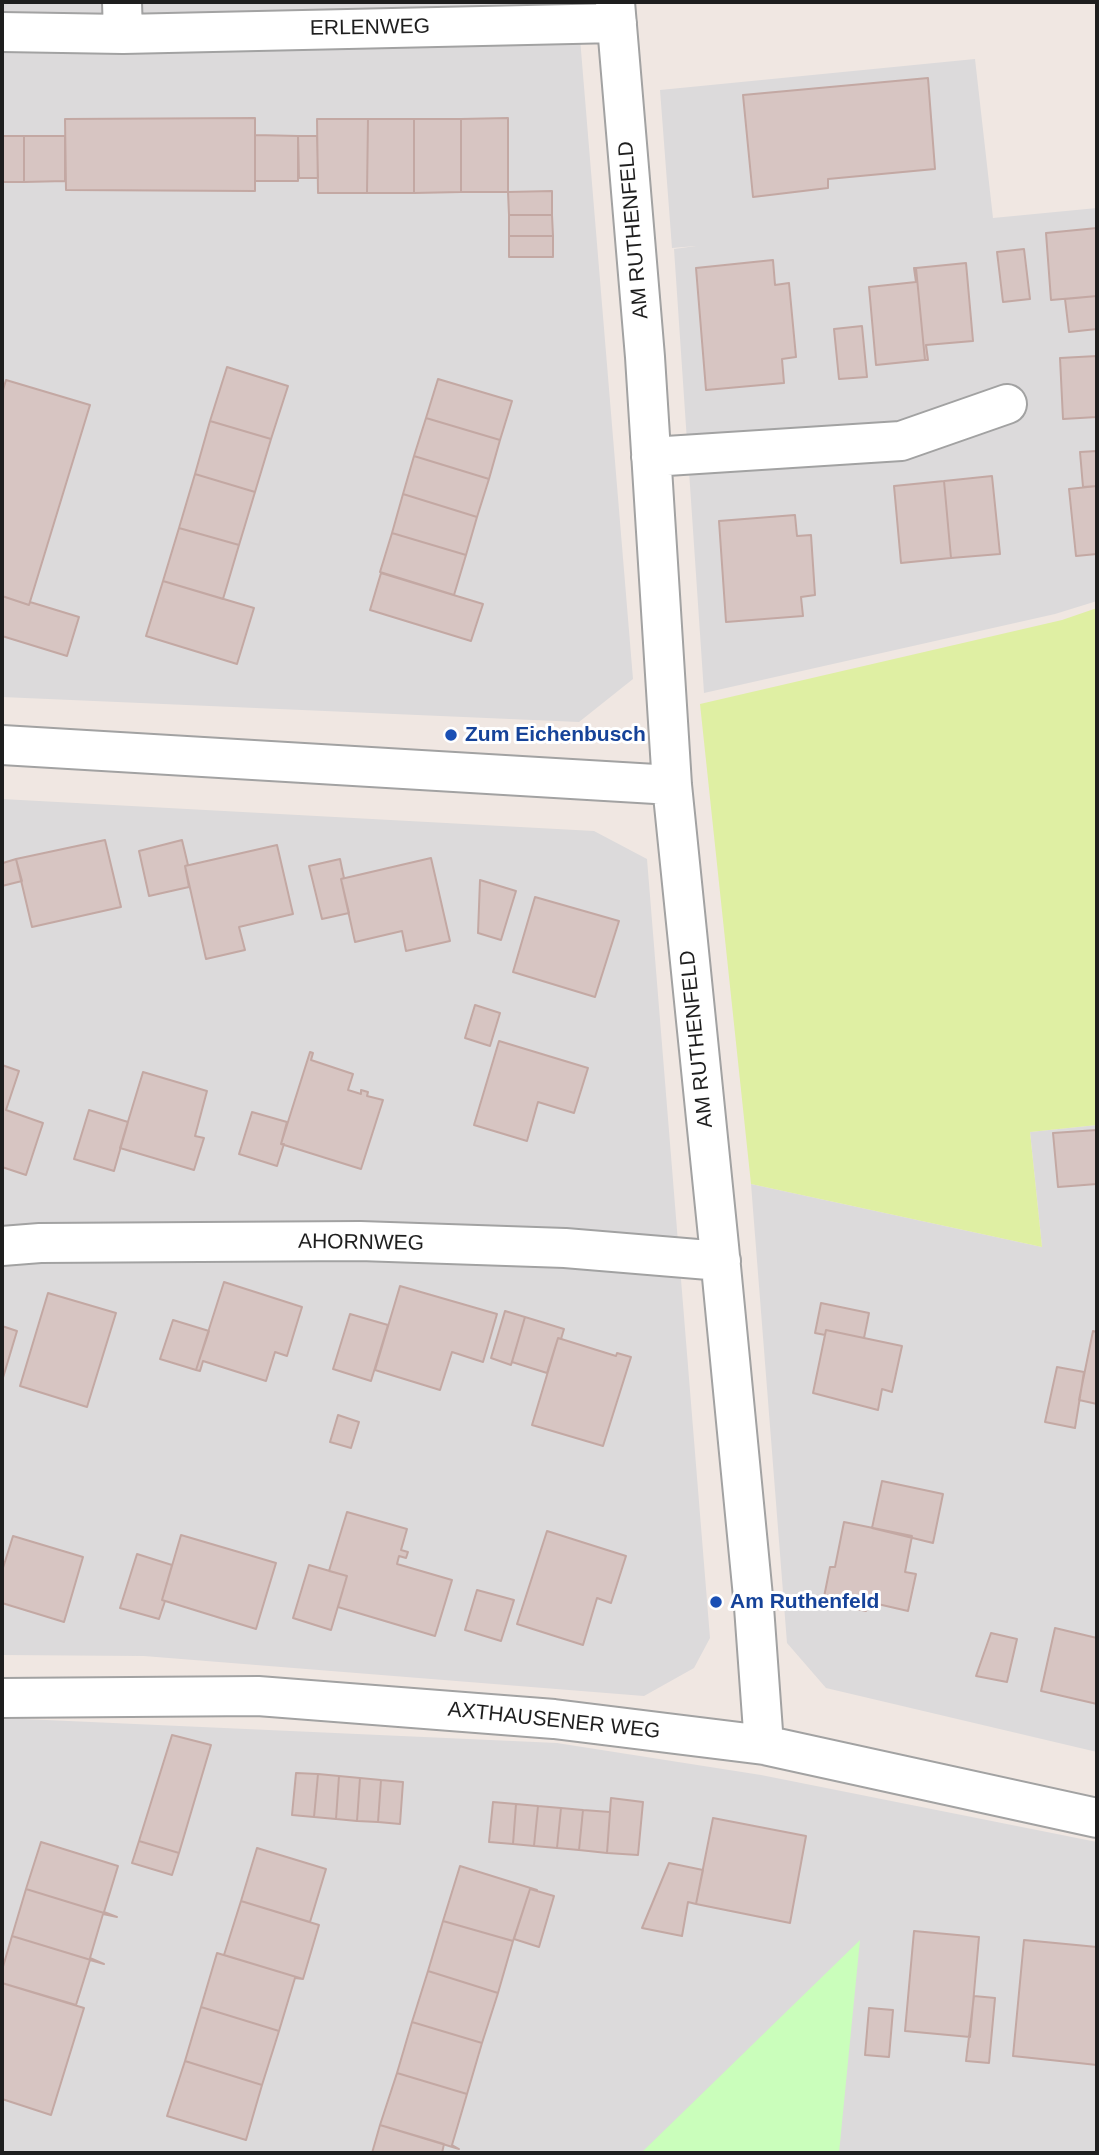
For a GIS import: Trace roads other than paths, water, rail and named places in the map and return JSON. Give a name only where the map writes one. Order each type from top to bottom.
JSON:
[{"type":"street","name":"ERLENWEG","points":[[2,32],[123,18],[616,12]]},
{"type":"street","name":"AM RUTHENFELD","points":[[616,12],[645,357],[672,785],[721,1261],[754,1607],[764,1745]]},
{"type":"street","points":[[651,457],[901,441],[1007,404]]},
{"type":"street","points":[[2,745],[672,785]]},
{"type":"street","name":"AHORNWEG","points":[[2,1246],[40,1243],[360,1241],[565,1248],[721,1261]]},
{"type":"street","name":"AXTHAUSENER WEG","points":[[2,1698],[258,1696],[554,1719],[764,1745],[1097,1818]]},
{"type":"place","name":"Zum Eichenbusch","points":[[451,735]]},
{"type":"place","name":"Am Ruthenfeld","points":[[716,1602]]}]
